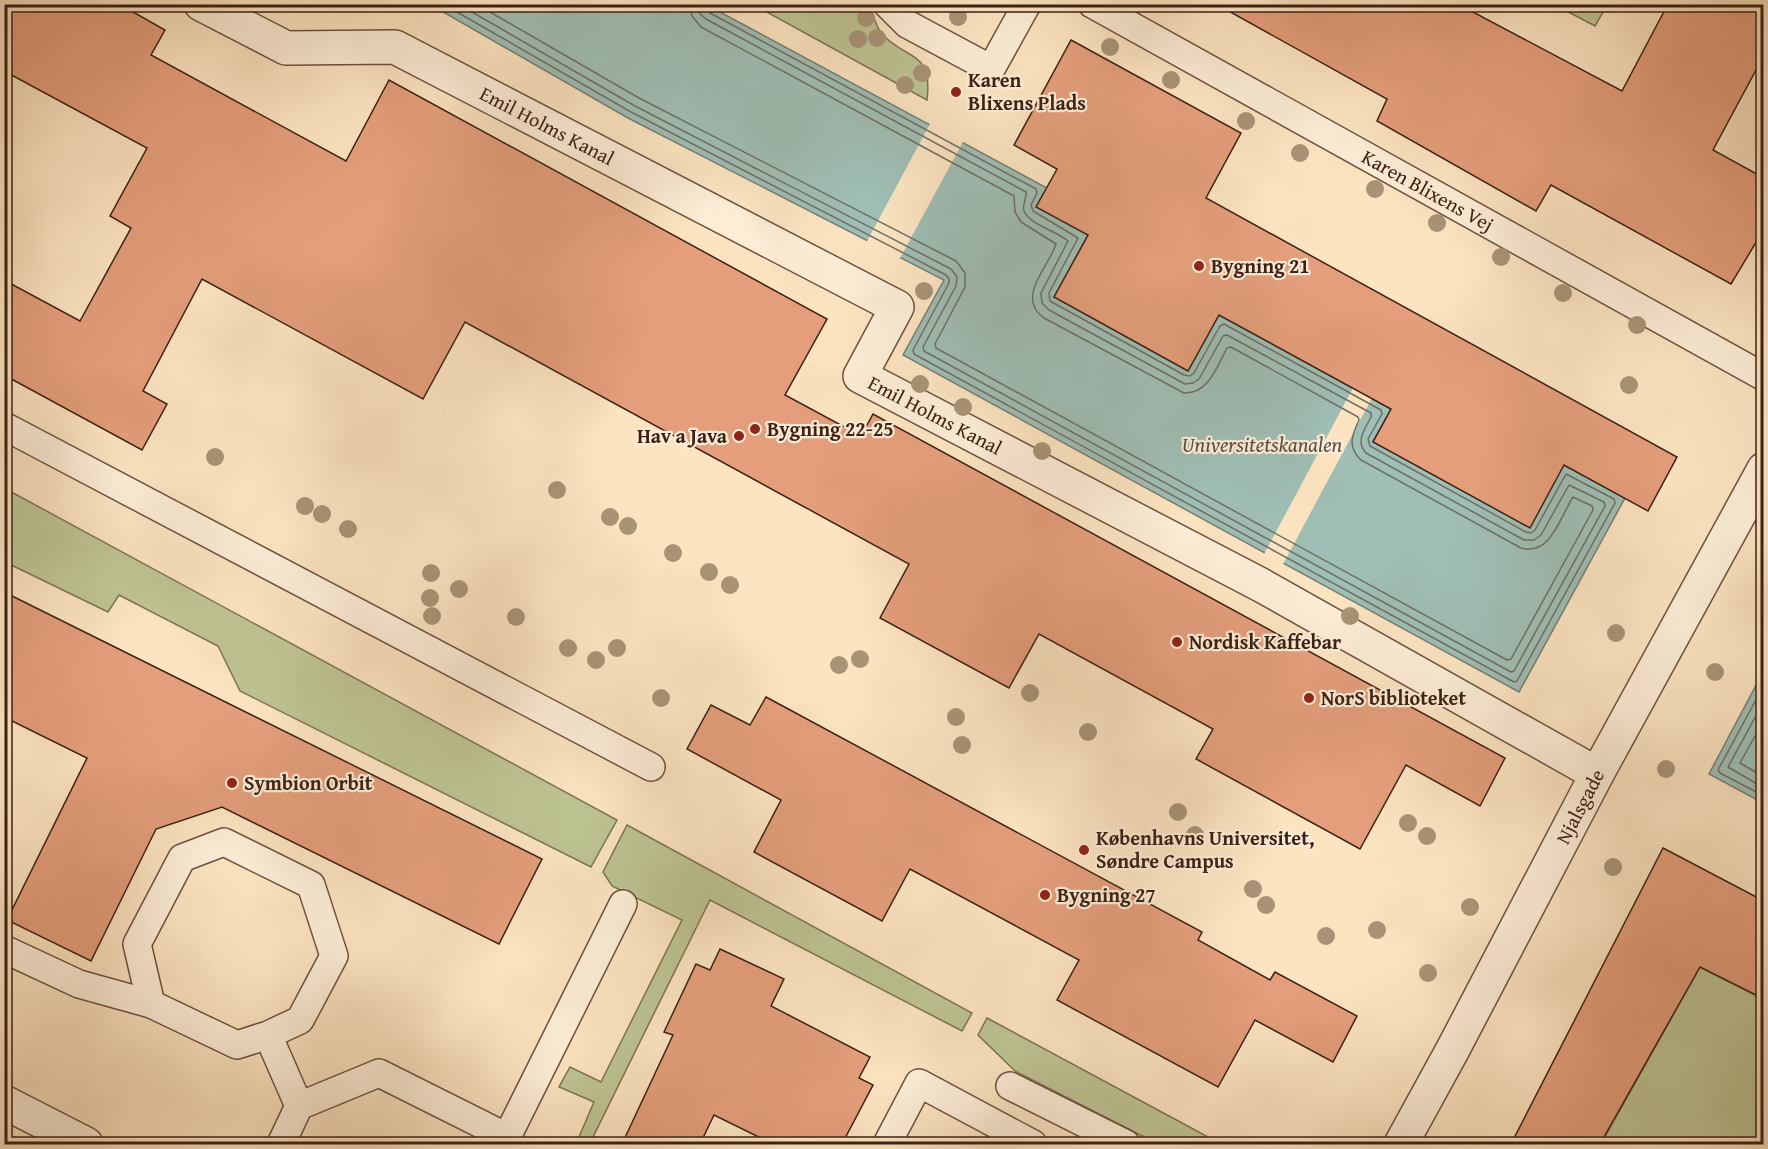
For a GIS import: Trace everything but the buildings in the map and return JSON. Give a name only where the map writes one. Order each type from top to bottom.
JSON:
[{"type":"street","name":"Emil Holms Kanal","points":[[201,4],[286,48],[395,47],[897,307],[860,376],[1261,585],[1597,774]]},
{"type":"street","name":"Njalsgade","points":[[1401,1144],[1597,774],[1764,469]]},
{"type":"street","points":[[4,1102],[86,1144]]},
{"type":"lane","points":[[887,4],[908,24],[991,69],[1027,4]]},
{"type":"lane","name":"Karen Blixens Vej","points":[[1092,4],[1764,376]]},
{"type":"lane","points":[[4,426],[651,767]]},
{"type":"lane","points":[[4,949],[79,984],[151,1004],[237,1045],[268,1035],[300,1020],[334,956],[311,885],[224,842],[182,858],[137,944],[151,1004]]},
{"type":"lane","points":[[281,1144],[299,1106],[379,1073],[507,1137],[623,904]]},
{"type":"lane","points":[[268,1035],[299,1106]]},
{"type":"lane","points":[[887,1144],[919,1083],[1033,1144]]},
{"type":"lane","points":[[1010,1086],[1126,1144]]},
{"type":"green space","points":[[768,5],[867,5],[882,34],[922,64],[928,84],[927,100],[763,10]]},
{"type":"green space","points":[[1555,5],[1607,5],[1595,26]]},
{"type":"green space","points":[[4,488],[617,820],[591,867],[240,691],[218,646],[119,595],[108,612],[5,562]]},
{"type":"green space","points":[[627,825],[972,1013],[962,1031],[710,900],[591,1141],[579,1137],[594,1102],[559,1087],[570,1067],[601,1082],[682,920],[612,886],[603,872]]},
{"type":"green space","points":[[1700,967],[1763,999],[1763,1144],[1601,1144]]},
{"type":"green space","points":[[987,1018],[1221,1144],[1158,1144],[1015,1071],[978,1035]]},
{"type":"water","name":"Universitetskanalen","points":[[431,5],[707,5],[1047,188],[1088,235],[1054,297],[1188,371],[1219,315],[1391,409],[1373,441],[1564,465],[1625,498],[1519,692],[903,355],[944,280],[628,118]]},
{"type":"water","points":[[1763,672],[1764,803],[1709,774]]},
{"type":"pier","points":[[931,122],[964,140],[899,260],[866,243]]},
{"type":"pier","points":[[1353,388],[1372,398],[1282,566],[1263,556]]},
{"type":"place","name":"Karen Blixens Plads","points":[[956,92]]},
{"type":"place","name":"Bygning 21","points":[[1199,266]]},
{"type":"place","name":"Bygning 22-25","points":[[755,429]]},
{"type":"place","name":"Hav a Java","points":[[739,436]]},
{"type":"place","name":"Nordisk Kaffebar","points":[[1177,642]]},
{"type":"place","name":"NorS biblioteket","points":[[1309,698]]},
{"type":"place","name":"Symbion Orbit","points":[[232,783]]},
{"type":"place","name":"Københavns Universitet, Søndre Campus","points":[[1084,850]]},
{"type":"place","name":"Bygning 27","points":[[1045,895]]}]
